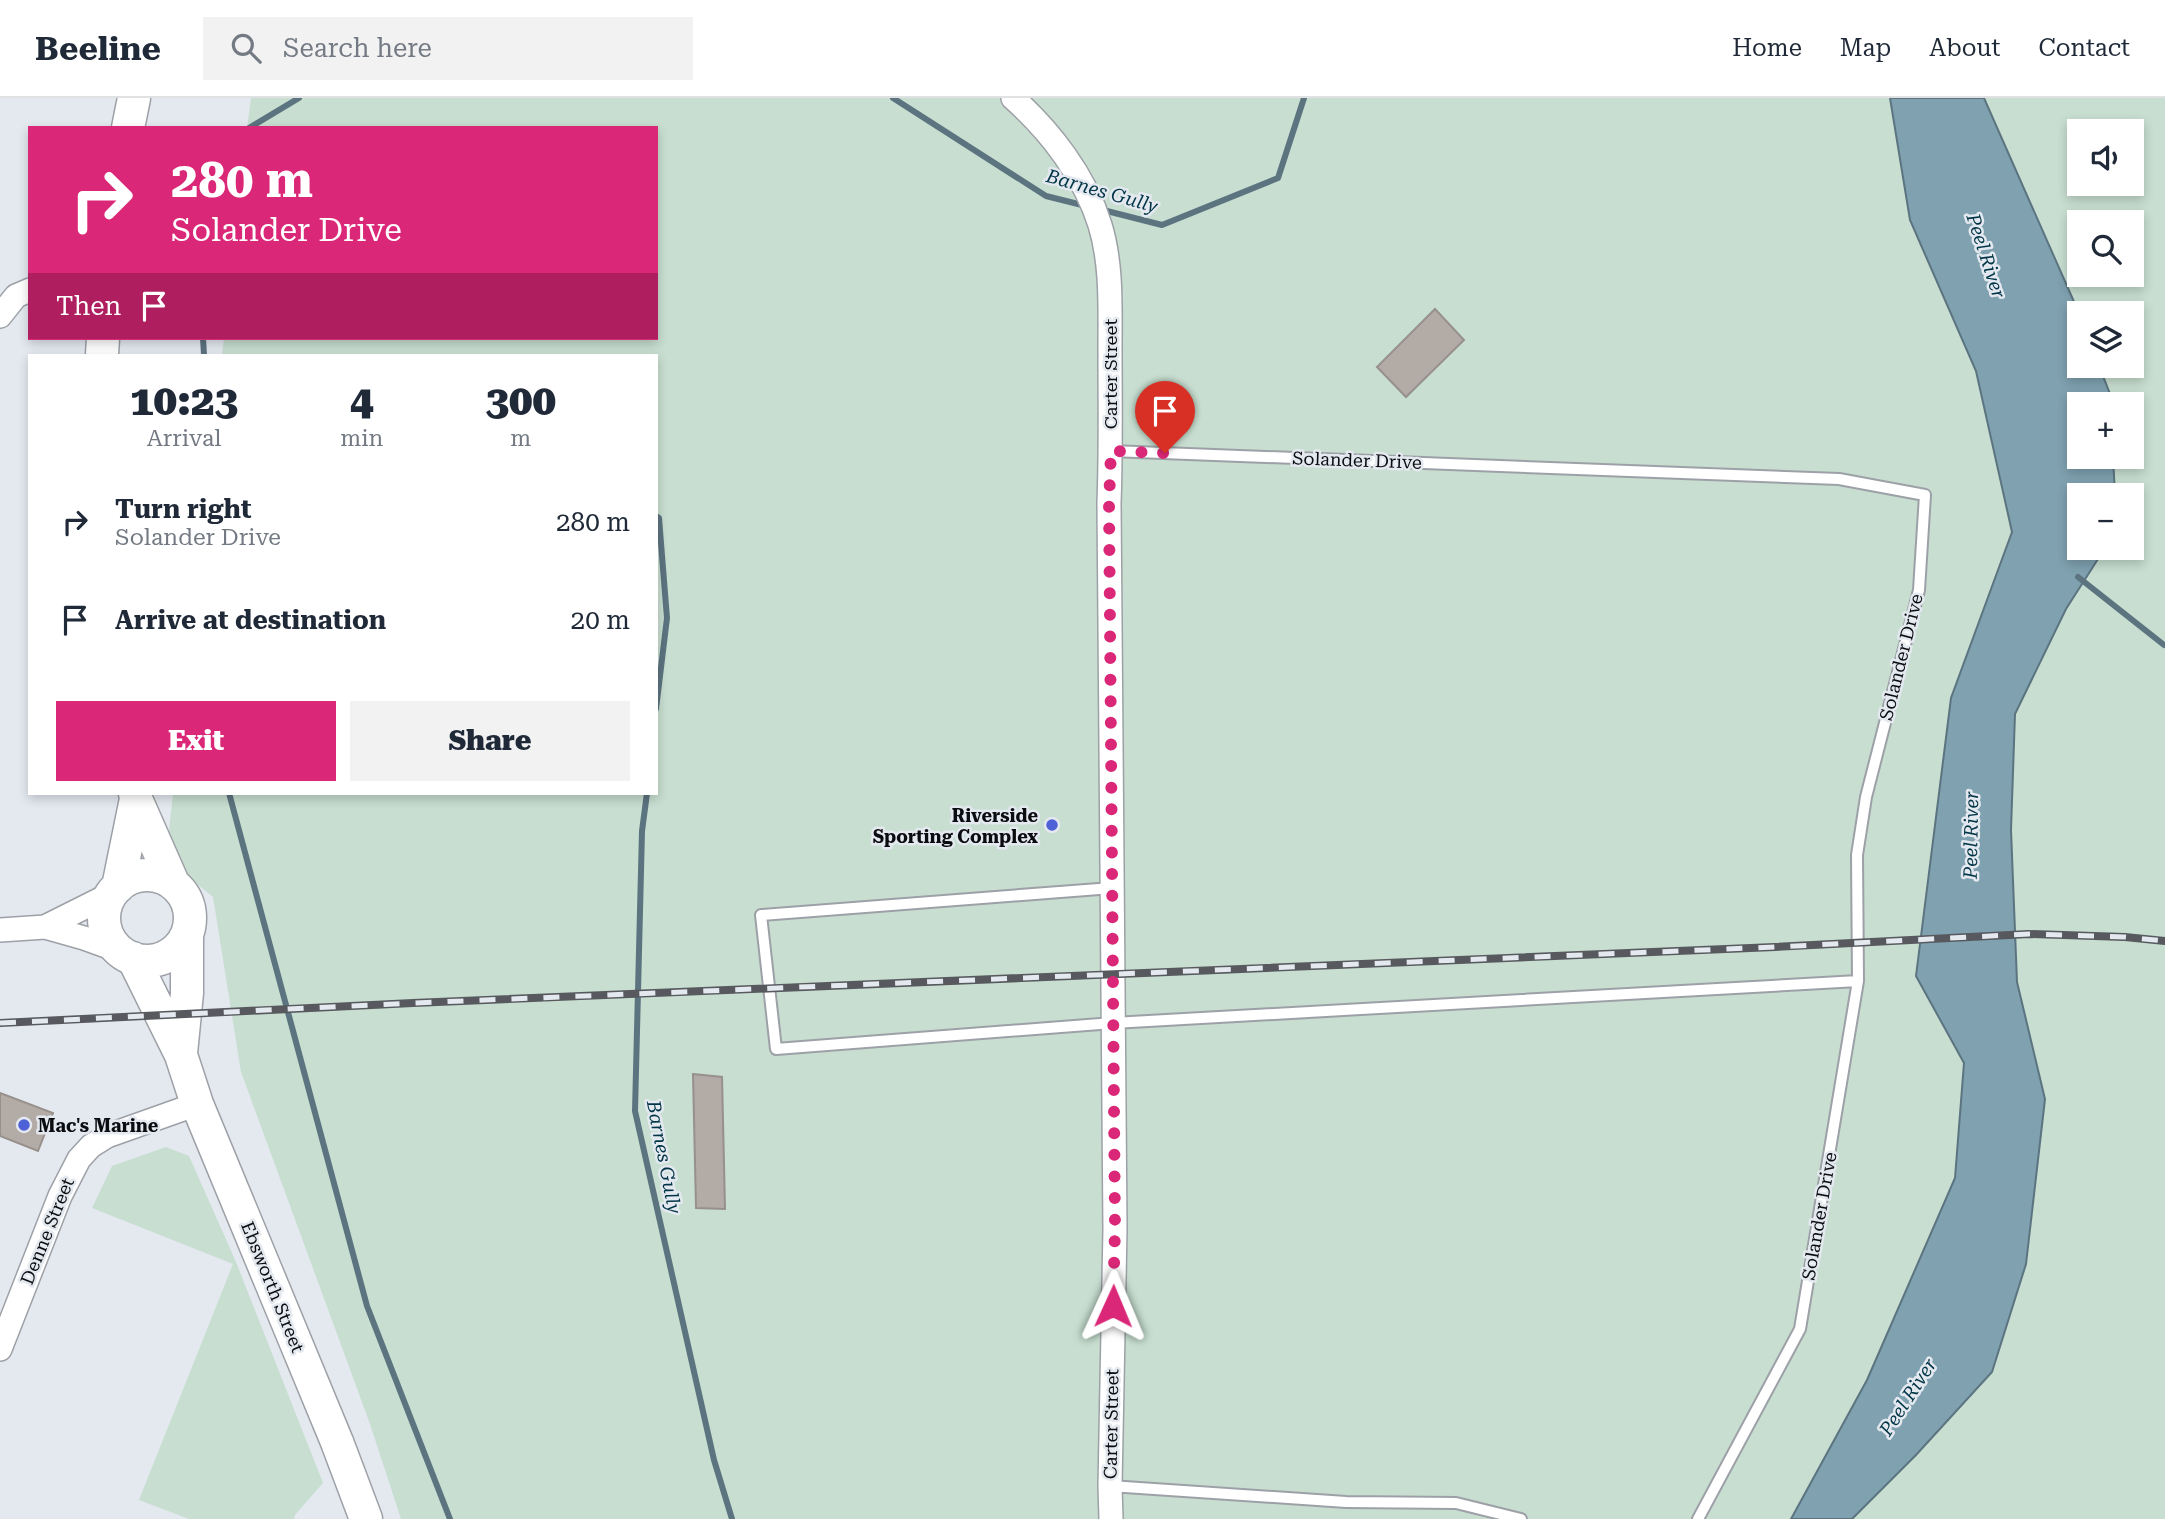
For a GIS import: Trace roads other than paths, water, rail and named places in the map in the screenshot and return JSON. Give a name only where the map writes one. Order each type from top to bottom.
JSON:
[{"type":"street","points":[[128,126],[134,98]]},
{"type":"street","name":"Carter Street","points":[[1013,98],[1053,139],[1089,197],[1100,224],[1110,289],[1109,517],[1115,1229],[1111,1519]]},
{"type":"street","points":[[0,316],[16,296],[28,291]]},
{"type":"street","points":[[0,930],[45,928],[84,938],[146,961],[159,960],[180,946],[191,921],[189,906],[173,883],[135,796]]},
{"type":"street","points":[[126,955],[111,942],[104,918],[106,906],[114,890],[135,796]]},
{"type":"street","points":[[45,928],[114,890],[127,879],[150,875],[173,883]]},
{"type":"street","name":"Ebsworth Street","points":[[181,1055],[187,993],[187,935]]},
{"type":"street","name":"Ebsworth Street","points":[[126,955],[181,1055],[197,1104],[364,1518]]},
{"type":"street","name":"Denne Street","points":[[0,1349],[60,1196],[79,1159],[91,1146],[107,1136],[197,1104]]},
{"type":"lane","name":"Solander Drive","points":[[1111,451],[1839,479],[1925,495],[1919,590],[1866,797],[1857,855],[1858,981],[1800,1329],[1698,1519]]},
{"type":"lane","points":[[1112,888],[761,915],[776,1049],[1113,1023],[1858,981]]},
{"type":"lane","points":[[1110,1486],[1346,1502],[1456,1503],[1521,1519]]},
{"type":"water","name":"Peel River","points":[[1890,98],[1984,98],[2074,301],[2067,301],[2067,378],[2104,378],[2109,392],[2067,392],[2067,469],[2114,469],[2114,483],[2067,483],[2067,560],[2097,560],[2066,609],[2015,714],[2011,830],[2017,982],[2045,1099],[2026,1264],[1992,1372],[1916,1455],[1852,1519],[1791,1519],[1867,1380],[1955,1178],[1964,1063],[1916,976],[1951,698],[2012,532],[1976,371],[1910,220]]},
{"type":"waterway","name":"Barnes Gully","points":[[252,126],[299,98]]},
{"type":"waterway","name":"Barnes Gully","points":[[893,98],[1046,196],[1086,206]]},
{"type":"waterway","name":"Barnes Gully","points":[[1099,209],[1162,225],[1278,178],[1304,98]]},
{"type":"waterway","name":"Barnes Gully","points":[[203,340],[204,354]]},
{"type":"waterway","name":"Barnes Gully","points":[[658,517],[667,618],[658,692]]},
{"type":"waterway","points":[[2078,577],[2164,645]]},
{"type":"waterway","points":[[230,795],[367,1306],[450,1519]]},
{"type":"waterway","name":"Barnes Gully","points":[[647,795],[642,831],[635,1111],[714,1460],[732,1519]]},
{"type":"railway","points":[[0,1023],[2029,934],[2165,941]]},
{"type":"place","name":"Riverside Sporting Complex","points":[[1052,825]]},
{"type":"place","name":"Mac's Marine","points":[[24,1125]]}]
